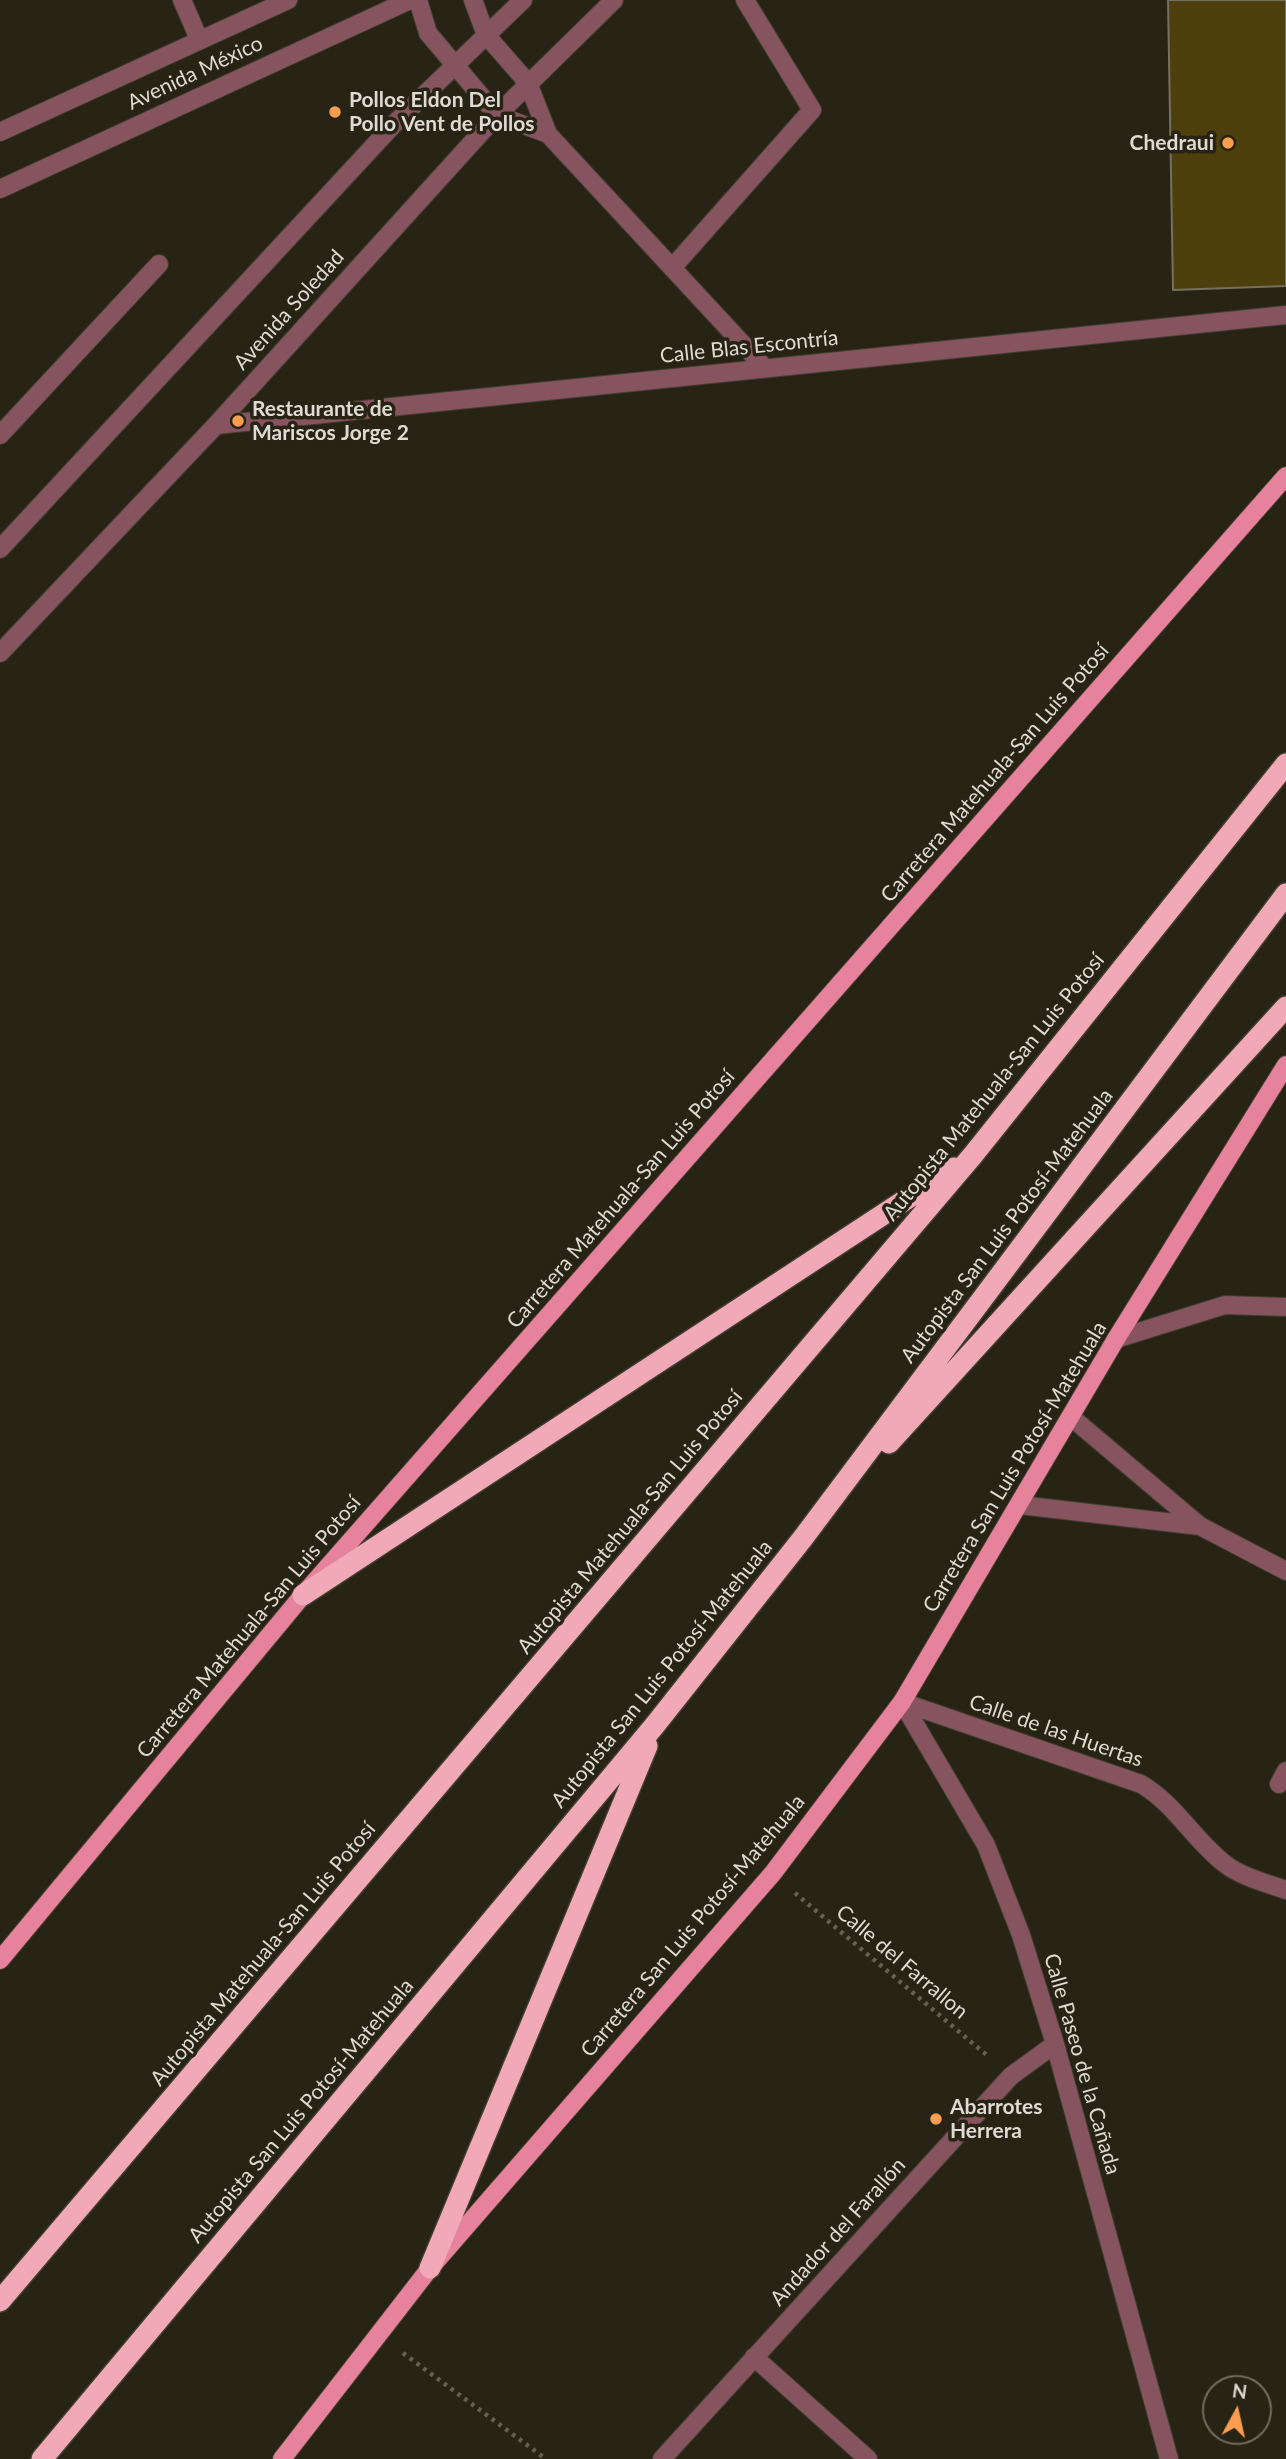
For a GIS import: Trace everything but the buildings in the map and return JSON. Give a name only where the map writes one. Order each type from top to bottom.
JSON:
[{"type":"highway","name":"Autopista Matehuala-San Luis Potosí","points":[[0,2301],[973,1155],[1286,764]]},
{"type":"highway","name":"Autopista San Luis Potosí-Matehuala","points":[[42,2459],[655,1725],[803,1538],[1286,894]]},
{"type":"highway","points":[[803,1538],[1286,1007]]},
{"type":"highway","points":[[303,1595],[973,1155]]},
{"type":"highway","points":[[430,2268],[655,1725]]},
{"type":"main road","name":"Carretera Matehuala-San Luis Potosí","points":[[0,1960],[303,1595],[1286,476]]},
{"type":"main road","name":"Carretera San Luis Potosí-Matehuala","points":[[282,2459],[430,2268],[773,1873],[902,1702],[1116,1339],[1286,1065]]},
{"type":"street","points":[[182,0],[200,39]]},
{"type":"street","name":"Avenida México","points":[[0,132],[288,0]]},
{"type":"street","name":"Avenida México","points":[[0,189],[410,0]]},
{"type":"street","points":[[418,0],[428,33],[497,114],[548,134]]},
{"type":"street","points":[[473,0],[486,35],[528,83],[548,134],[765,368]]},
{"type":"street","points":[[0,549],[395,123],[523,0]]},
{"type":"street","name":"Avenida Soledad","points":[[0,653],[216,425],[497,114],[614,0]]},
{"type":"street","points":[[672,268],[812,110],[745,0]]},
{"type":"street","points":[[0,435],[159,264]]},
{"type":"street","name":"Calle Blas Escontría","points":[[216,425],[1286,315]]},
{"type":"street","points":[[1116,1339],[1225,1305],[1286,1307]]},
{"type":"street","points":[[1071,1417],[1200,1526],[1286,1571]]},
{"type":"street","points":[[1020,1505],[1200,1526]]},
{"type":"street","name":"Calle de las Huertas","points":[[902,1702],[1141,1784],[1157,1794],[1228,1866],[1286,1890]]},
{"type":"street","name":"Calle Paseo de la Cañada","points":[[902,1702],[986,1845],[1021,1935],[1055,2044],[1169,2459]]},
{"type":"street","name":"Andador del Farallón","points":[[662,2459],[1011,2076],[1055,2044]]},
{"type":"street","points":[[754,2357],[868,2459]]},
{"type":"street","points":[[296,2459],[300,2435]]},
{"type":"path","name":"Calle del Farrallon","points":[[773,1873],[1011,2076]]},
{"type":"path","points":[[379,2335],[546,2459]]},
{"type":"place","name":"Pollos Eldon Del Pollo Vent de Pollos","points":[[335,112]]},
{"type":"place","name":"Chedraui","points":[[1228,143]]},
{"type":"place","name":"Restaurante de Mariscos Jorge 2","points":[[238,421]]},
{"type":"place","name":"Abarrotes Herrera","points":[[936,2119]]}]
